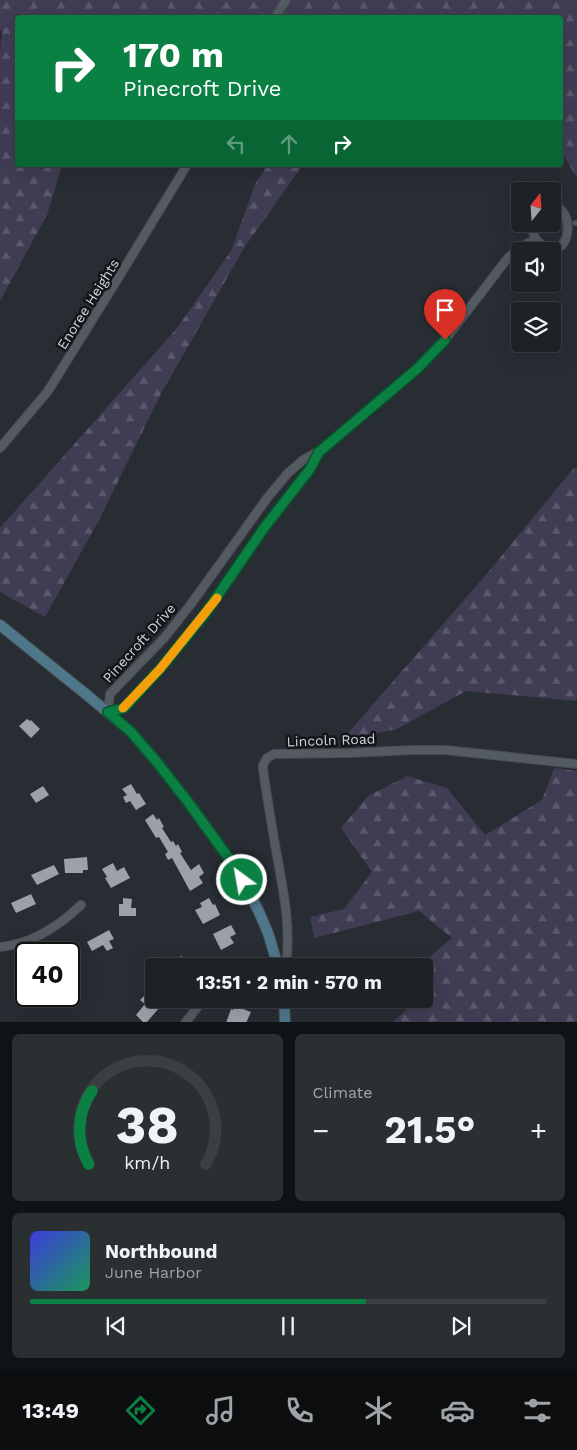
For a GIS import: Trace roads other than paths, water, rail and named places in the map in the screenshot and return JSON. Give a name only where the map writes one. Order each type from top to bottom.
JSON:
[{"type":"street","points":[[277,15],[286,0]]},
{"type":"street","name":"Enoree Heights","points":[[0,448],[40,402],[57,377],[185,167]]},
{"type":"street","points":[[532,232],[536,239],[548,248],[558,248],[566,244],[573,237],[576,223],[568,211],[561,207]]},
{"type":"street","name":"Pinecroft Drive","points":[[319,452],[310,469],[264,528],[205,614],[160,669],[124,708],[108,712],[110,694],[165,637],[268,497],[288,473],[303,460],[319,452],[418,368],[445,340],[507,260],[519,248],[536,239]]},
{"type":"street","points":[[1,628],[108,712],[131,732],[156,761],[230,860],[246,886],[268,933],[276,958]]},
{"type":"street","name":"Lincoln Road","points":[[287,958],[288,931],[284,891],[263,769],[265,761],[270,756],[293,753],[437,750],[577,764]]},
{"type":"street","points":[[0,947],[20,943],[47,931],[64,920],[81,905]]},
{"type":"street","points":[[185,1022],[197,1008]]},
{"type":"street","points":[[284,1008],[285,1022]]}]
